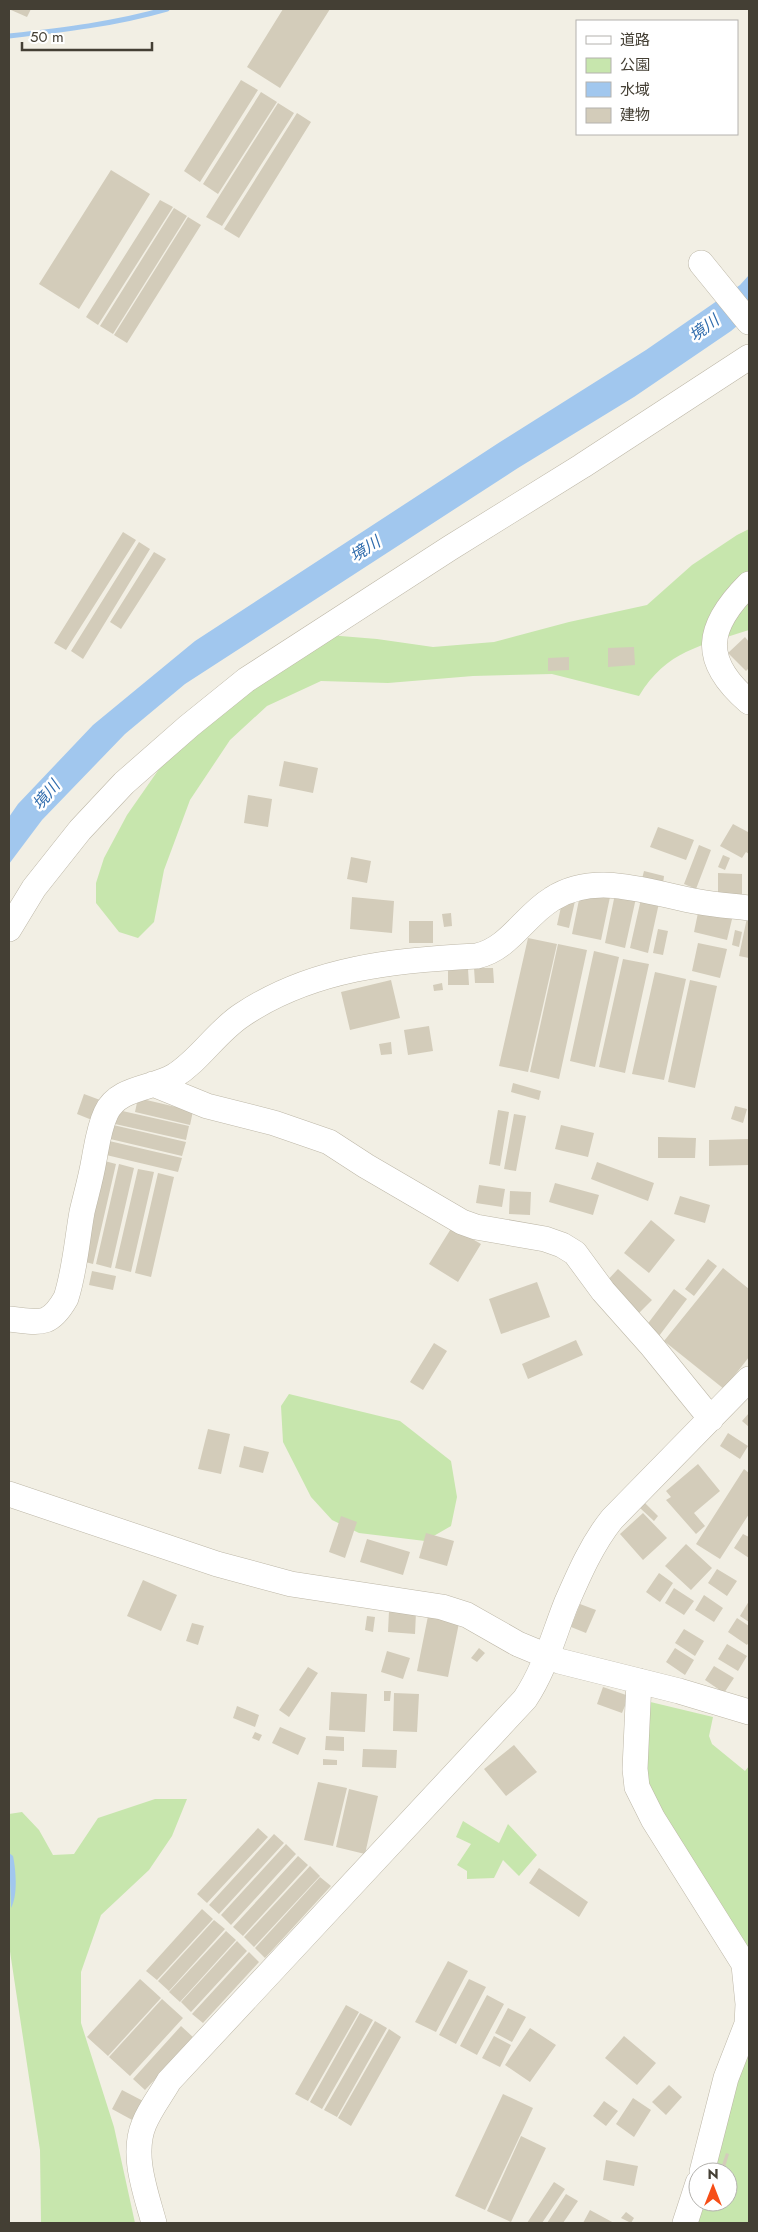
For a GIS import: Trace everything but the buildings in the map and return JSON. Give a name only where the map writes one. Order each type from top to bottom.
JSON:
[{"type":"street","points":[[706,269],[749,322]]},
{"type":"street","points":[[9,929],[40,880],[80,830],[124,783],[189,726],[246,680],[482,528],[591,461],[749,357]]},
{"type":"street","points":[[749,584],[725,612],[718,625],[714,642],[714,652],[723,672],[749,702]]},
{"type":"street","points":[[9,1320],[40,1322],[58,1312],[70,1286],[97,1138],[107,1111],[116,1099],[127,1092],[175,1075],[240,1016],[281,992],[313,979],[351,969],[392,962],[478,956],[490,953],[511,937],[542,905],[561,893],[582,886],[611,886],[637,889],[700,902],[749,908]]},
{"type":"street","points":[[153,1084],[207,1106],[274,1123],[328,1142],[462,1222],[476,1227],[526,1235],[562,1245],[575,1253],[603,1291],[651,1344],[711,1419]]},
{"type":"street","points":[[154,2223],[142,2177],[139,2150],[143,2126],[169,2081],[525,1699],[537,1682],[566,1605],[601,1534],[612,1519],[749,1379]]},
{"type":"street","points":[[9,1494],[218,1564],[291,1584],[442,1607],[467,1615],[518,1644],[559,1661],[749,1712]]},
{"type":"street","points":[[639,1681],[635,1769],[636,1787],[653,1819],[747,1969],[747,2024],[726,2078],[705,2162]]},
{"type":"green space","points":[[749,529],[749,630],[700,646],[673,659],[661,669],[639,696],[552,674],[473,676],[388,683],[321,681],[267,706],[230,740],[190,800],[164,870],[154,922],[138,938],[119,932],[96,903],[96,883],[104,858],[127,815],[189,726],[316,634],[377,639],[433,647],[494,642],[569,622],[647,605],[692,565]]},
{"type":"green space","points":[[289,1394],[400,1421],[451,1461],[457,1497],[451,1526],[425,1541],[359,1533],[332,1520],[311,1497],[283,1442],[281,1406]]},
{"type":"green space","points":[[638,1699],[713,1717],[709,1736],[712,1744],[745,1771],[749,1766],[749,1950],[635,1769]]},
{"type":"green space","points":[[155,1799],[187,1799],[172,1836],[149,1870],[101,1915],[81,1972],[81,2023],[114,2127],[135,2223],[41,2223],[40,2150],[9,1945],[9,1814],[22,1812],[39,1830],[53,1855],[74,1854],[98,1818]]},
{"type":"green space","points":[[463,1821],[499,1843],[508,1824],[537,1855],[519,1876],[503,1860],[494,1878],[467,1879],[467,1871],[457,1865],[471,1844],[456,1837]]},
{"type":"green space","points":[[749,1972],[749,2223],[685,2223],[692,2212],[738,2212],[738,2162],[704,2162]]},
{"type":"water","name":"境川","points":[[749,275],[749,316],[731,331],[634,397],[518,468],[185,684],[125,734],[42,820],[9,864],[9,817],[18,804],[93,725],[195,641],[500,442],[646,350],[740,285]]},
{"type":"water","points":[[9,1853],[13,1856],[16,1875],[16,1890],[11,1908]]},
{"type":"waterway","points":[[9,36],[108,23],[167,9]]}]
